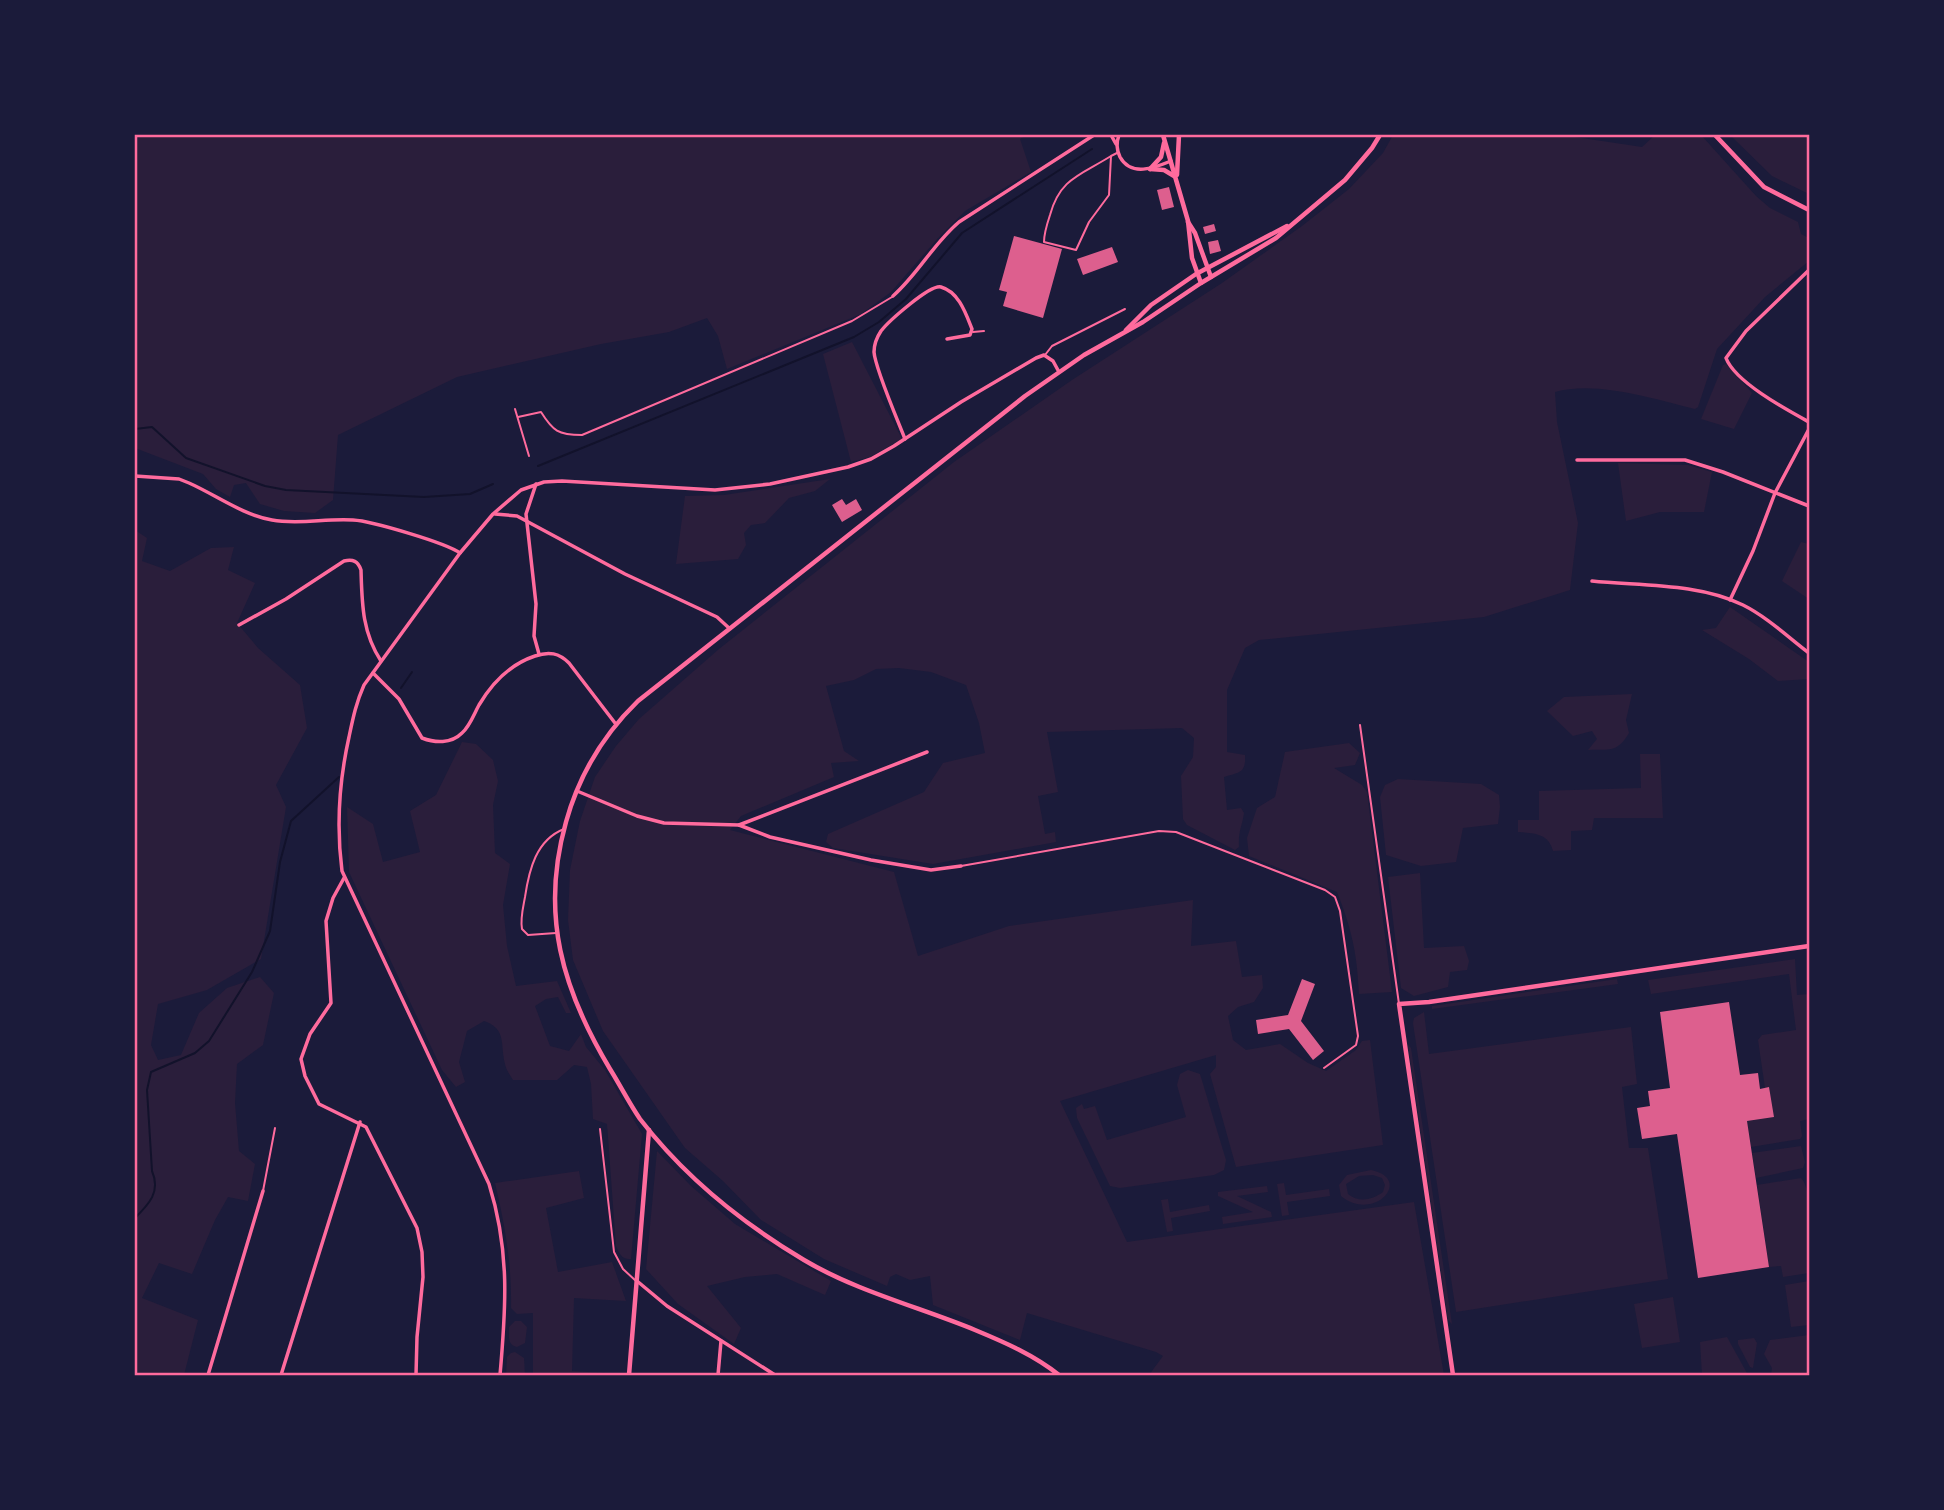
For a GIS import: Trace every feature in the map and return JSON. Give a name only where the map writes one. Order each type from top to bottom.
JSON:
[{"type":"main road","points":[[1177,180],[1179,135]]},
{"type":"main road","points":[[1059,1375],[1006,1343],[831,1273],[799,1257],[765,1236],[708,1192],[649,1129],[633,1108],[589,1034],[565,976],[557,933],[554,888],[564,829],[577,791],[599,746],[615,723],[646,694],[967,439],[1059,372],[1276,238],[1345,180],[1380,135]]},
{"type":"main road","points":[[1715,135],[1764,187],[1809,210]]},
{"type":"main road","points":[[1150,169],[1162,154],[1164,137]]},
{"type":"main road","points":[[1164,137],[1188,221],[1189,243],[1196,274],[1201,283]]},
{"type":"main road","points":[[1150,169],[1167,171],[1177,180]]},
{"type":"main road","points":[[1188,221],[1211,277]]},
{"type":"main road","points":[[1126,330],[1151,305],[1196,274],[1291,225]]},
{"type":"main road","points":[[1452,1375],[1399,1004],[1809,946]]},
{"type":"main road","points":[[629,1375],[649,1129]]},
{"type":"street","points":[[893,296],[911,278],[941,238],[959,222],[1094,135]]},
{"type":"street","points":[[1111,135],[1122,161],[1129,167],[1150,169],[1171,162]]},
{"type":"street","points":[[1116,144],[1119,135]]},
{"type":"street","points":[[1809,270],[1760,316],[1735,343],[1726,358],[1730,366],[1762,394],[1809,422]]},
{"type":"street","points":[[905,439],[875,357],[875,343],[879,333],[924,294],[940,286],[949,291],[961,305],[972,332],[961,338],[947,339]]},
{"type":"street","points":[[500,1375],[507,1280],[504,1247],[489,1185],[344,878],[338,831],[339,785],[353,711],[363,687],[460,553],[493,514],[521,490],[536,484],[562,481],[694,490],[734,488],[770,484],[848,467],[871,459],[961,402],[1044,355],[1053,361],[1059,372]]},
{"type":"street","points":[[1730,600],[1748,564],[1774,493],[1809,429]]},
{"type":"street","points":[[1577,460],[1685,460],[1809,506]]},
{"type":"street","points":[[135,476],[189,483],[253,515],[267,519],[298,522],[362,521],[438,543],[460,553]]},
{"type":"street","points":[[536,484],[527,507],[527,523],[536,604],[534,636],[539,654]]},
{"type":"street","points":[[493,514],[514,515],[649,586],[717,617],[729,628]]},
{"type":"street","points":[[239,625],[350,559],[357,562],[362,570],[363,617],[372,647],[381,661]]},
{"type":"street","points":[[1592,582],[1693,591],[1730,600],[1750,609],[1809,653]]},
{"type":"street","points":[[372,673],[399,699],[419,735],[434,741],[448,741],[465,730],[481,701],[512,666],[539,654],[550,653],[563,657],[615,723]]},
{"type":"street","points":[[739,825],[927,752]]},
{"type":"street","points":[[577,791],[637,816],[664,823],[739,825],[770,837],[871,860],[931,870],[961,866]]},
{"type":"street","points":[[344,878],[333,898],[326,921],[331,1003],[310,1034],[301,1059],[305,1076],[319,1104],[360,1122],[369,1131],[412,1216],[420,1240],[423,1277],[416,1375]]},
{"type":"street","points":[[281,1375],[360,1122]]},
{"type":"street","points":[[208,1375],[263,1191]]},
{"type":"street","points":[[637,1281],[667,1306],[775,1375]]},
{"type":"street","points":[[718,1375],[721,1341]]},
{"type":"lane","points":[[1111,156],[1108,195],[1089,222],[1076,250],[1044,242],[1054,200],[1059,191],[1070,181],[1111,156],[1118,153]]},
{"type":"lane","points":[[517,417],[541,412],[554,429],[564,434],[582,435],[852,321],[893,296]]},
{"type":"lane","points":[[1044,355],[1052,346],[1125,309]]},
{"type":"lane","points":[[972,332],[984,331]]},
{"type":"lane","points":[[515,409],[529,456]]},
{"type":"lane","points":[[1360,725],[1399,1004]]},
{"type":"lane","points":[[557,933],[528,934],[522,929],[521,921],[529,872],[535,858],[549,838],[564,829]]},
{"type":"lane","points":[[961,866],[1147,833],[1176,832],[1325,890],[1335,897],[1340,911],[1358,1036],[1356,1045],[1325,1068]]},
{"type":"lane","points":[[263,1191],[275,1128]]},
{"type":"lane","points":[[600,1129],[614,1252],[623,1269],[637,1281]]},
{"type":"shaded area","points":[[135,135],[1027,135],[1020,139],[1031,172],[965,211],[891,292],[861,314],[727,369],[718,336],[707,318],[669,332],[601,344],[457,377],[338,435],[333,500],[315,513],[284,511],[260,504],[246,483],[234,485],[230,497],[216,489],[203,474],[135,448]]},
{"type":"shaded area","points":[[1393,135],[1562,135],[1642,147],[1655,135],[1701,135],[1756,196],[1770,208],[1798,222],[1801,234],[1809,238],[1809,261],[1765,297],[1717,349],[1698,407],[1695,409],[1606,389],[1555,392],[1557,422],[1578,523],[1570,590],[1484,617],[1259,640],[1245,648],[1227,690],[1227,752],[1245,755],[1243,769],[1224,777],[1227,810],[1241,808],[1244,813],[1239,847],[1235,850],[1187,825],[1183,819],[1181,776],[1193,757],[1194,738],[1182,728],[1047,732],[1058,792],[1038,796],[1045,834],[1055,832],[1056,842],[933,864],[833,848],[826,842],[828,834],[924,792],[943,763],[985,753],[979,723],[966,685],[931,672],[899,668],[876,669],[854,680],[826,686],[844,751],[859,761],[831,763],[834,777],[741,816],[730,830],[894,872],[918,956],[1009,926],[1193,900],[1191,946],[1236,941],[1242,977],[1262,975],[1263,988],[1254,1002],[1238,1007],[1228,1016],[1233,1040],[1246,1050],[1280,1044],[1308,1063],[1326,1071],[1356,1050],[1362,1041],[1370,1040],[1383,1145],[1236,1167],[1210,1074],[1216,1067],[1216,1055],[1060,1101],[1127,1242],[1414,1202],[1444,1375],[1149,1375],[1163,1356],[1156,1352],[1027,1313],[1020,1340],[933,1305],[930,1276],[910,1280],[896,1274],[890,1277],[887,1286],[824,1259],[761,1220],[723,1181],[685,1148],[603,1031],[573,960],[568,920],[570,870],[580,821],[595,777],[639,719],[719,649],[954,462],[1072,380],[1222,283],[1302,226],[1349,189],[1383,153]]},
{"type":"shaded area","points":[[1730,135],[1809,135],[1809,194],[1772,176]]},
{"type":"shaded area","points":[[852,342],[902,439],[870,457],[851,462],[823,354]]},
{"type":"shaded area","points":[[1726,364],[1752,393],[1734,429],[1701,419],[1723,365]]},
{"type":"shaded area","points":[[1618,463],[1688,465],[1712,472],[1704,512],[1660,512],[1626,521]]},
{"type":"shaded area","points":[[830,479],[815,491],[789,498],[765,523],[751,525],[744,533],[746,545],[738,559],[676,564],[685,496],[724,495]]},
{"type":"shaded area","points":[[135,530],[147,538],[142,561],[170,571],[211,548],[234,547],[228,570],[255,583],[237,623],[258,648],[300,685],[307,728],[276,785],[286,807],[261,959],[207,990],[158,1004],[151,1045],[158,1060],[181,1055],[199,1013],[227,988],[260,977],[274,993],[263,1045],[237,1064],[235,1103],[239,1151],[255,1164],[248,1201],[228,1197],[192,1274],[159,1263],[142,1298],[198,1320],[184,1375],[135,1375]]},
{"type":"shaded area","points":[[1801,542],[1809,544],[1809,599],[1782,581]]},
{"type":"shaded area","points":[[1730,607],[1809,662],[1809,679],[1778,681],[1749,659],[1702,630],[1716,628]]},
{"type":"shaded area","points":[[1632,694],[1626,720],[1629,733],[1621,744],[1612,749],[1588,750],[1597,739],[1592,731],[1573,736],[1547,711],[1564,697]]},
{"type":"shaded area","points":[[462,742],[476,744],[493,760],[498,781],[493,805],[495,853],[510,864],[503,905],[507,946],[516,986],[557,981],[571,1013],[566,1013],[558,997],[546,999],[535,1006],[550,1046],[569,1051],[581,1034],[586,1047],[605,1070],[642,1134],[631,1259],[623,1257],[616,1246],[607,1124],[593,1119],[587,1067],[574,1065],[557,1080],[513,1080],[506,1066],[499,1033],[484,1021],[467,1031],[459,1062],[465,1082],[456,1087],[442,1070],[349,872],[347,807],[373,824],[383,862],[420,852],[410,811],[436,795]]},
{"type":"shaded area","points":[[1349,743],[1360,753],[1355,765],[1334,768],[1362,785],[1367,792],[1392,992],[1359,994],[1353,942],[1337,892],[1249,856],[1247,838],[1257,808],[1275,797],[1285,752]]},
{"type":"shaded area","points":[[1640,754],[1660,754],[1663,818],[1594,818],[1592,830],[1571,831],[1571,850],[1553,851],[1544,837],[1518,832],[1518,820],[1539,820],[1539,791],[1641,788]]},
{"type":"shaded area","points":[[1398,779],[1481,784],[1499,795],[1498,824],[1463,828],[1456,862],[1421,866],[1386,855],[1380,797],[1385,785]]},
{"type":"shaded area","points":[[1420,873],[1424,948],[1464,946],[1469,961],[1467,970],[1450,972],[1448,987],[1414,996],[1401,988],[1388,877]]},
{"type":"shaded area","points":[[1795,959],[1797,995],[1809,994],[1809,1119],[1800,1121],[1800,1139],[1751,1147],[1747,1121],[1774,1117],[1769,1088],[1765,1088],[1758,1040],[1762,1035],[1796,1030],[1789,974],[1651,994],[1648,980]]},
{"type":"shaded area","points":[[1617,979],[1618,984],[1432,1009],[1432,1006]]},
{"type":"shaded area","points":[[1424,1012],[1429,1054],[1631,1027],[1637,1084],[1622,1087],[1629,1148],[1648,1148],[1668,1279],[1456,1312],[1413,1023],[1414,1018]]},
{"type":"shaded area","points":[[1408,1045],[1411,1048],[1452,1324],[1448,1320]]},
{"type":"shaded area","points":[[1188,1070],[1200,1074],[1226,1160],[1224,1170],[1214,1175],[1120,1188],[1110,1186],[1077,1118],[1076,1108],[1082,1104],[1084,1109],[1095,1106],[1107,1140],[1186,1117],[1177,1085],[1180,1074]]},
{"type":"shaded area","points":[[1801,1146],[1805,1162],[1803,1168],[1756,1178],[1752,1153]]},
{"type":"shaded area","points":[[657,1151],[691,1186],[735,1224],[831,1281],[825,1295],[777,1274],[745,1277],[707,1286],[741,1328],[734,1344],[678,1304],[646,1269]]},
{"type":"shaded area","points":[[1371,1170],[1383,1175],[1389,1182],[1389,1189],[1385,1196],[1376,1202],[1366,1205],[1354,1203],[1341,1196],[1339,1185],[1347,1175]],"holes":[[[1373,1175],[1382,1178],[1385,1185],[1383,1192],[1374,1197],[1361,1199],[1348,1194],[1346,1184],[1359,1176]]]},
{"type":"shaded area","points":[[579,1171],[584,1198],[546,1208],[558,1272],[612,1262],[626,1301],[574,1298],[572,1371],[605,1375],[533,1375],[533,1313],[517,1314],[511,1308],[507,1245],[495,1183]]},
{"type":"shaded area","points":[[1801,1178],[1810,1209],[1809,1273],[1783,1277],[1781,1266],[1769,1267],[1757,1185]]},
{"type":"shaded area","points":[[1284,1183],[1286,1195],[1329,1189],[1330,1196],[1287,1202],[1289,1215],[1282,1216],[1277,1184]]},
{"type":"shaded area","points":[[1267,1186],[1268,1192],[1237,1196],[1271,1212],[1272,1217],[1223,1224],[1222,1217],[1253,1212],[1218,1196],[1218,1192]]},
{"type":"shaded area","points":[[1168,1199],[1170,1212],[1209,1205],[1210,1211],[1171,1218],[1173,1231],[1167,1232],[1161,1200]]},
{"type":"shaded area","points":[[1809,1281],[1809,1325],[1791,1327],[1785,1285]]},
{"type":"shaded area","points":[[1673,1297],[1680,1342],[1642,1348],[1634,1304]]},
{"type":"shaded area","points":[[515,1321],[521,1321],[527,1327],[525,1343],[517,1347],[510,1342],[509,1337],[509,1327]]},
{"type":"shaded area","points":[[1809,1335],[1809,1375],[1771,1375],[1772,1368],[1764,1354],[1770,1340]]},
{"type":"shaded area","points":[[1727,1337],[1748,1375],[1702,1375],[1700,1342]]},
{"type":"shaded area","points":[[1754,1338],[1757,1343],[1753,1368],[1750,1367],[1738,1340]]},
{"type":"shaded area","points":[[515,1352],[524,1358],[525,1375],[506,1375],[507,1357]]},
{"type":"building","points":[[1169,187],[1174,207],[1162,210],[1157,190]]},
{"type":"building","points":[[1214,224],[1216,231],[1205,234],[1203,227]]},
{"type":"building","points":[[1014,236],[1062,249],[1043,318],[1003,306],[1007,292],[999,290]]},
{"type":"building","points":[[1218,240],[1221,251],[1210,254],[1208,242]]},
{"type":"building","points":[[1112,247],[1118,262],[1083,275],[1077,259]]},
{"type":"building","points":[[842,499],[846,505],[856,499],[862,510],[842,522],[832,505]]},
{"type":"building","points":[[1302,979],[1315,984],[1301,1021],[1324,1051],[1313,1060],[1289,1029],[1258,1034],[1256,1020],[1288,1015]]},
{"type":"building","points":[[1729,1002],[1740,1075],[1758,1073],[1760,1089],[1769,1087],[1774,1117],[1747,1121],[1769,1267],[1698,1278],[1677,1134],[1642,1139],[1637,1108],[1650,1106],[1648,1091],[1670,1088],[1660,1012]]},
{"type":"waterway","points":[[538,466],[854,337],[879,322],[906,299],[962,233],[1092,149]]},
{"type":"waterway","points":[[135,429],[152,427],[186,458],[265,486],[286,490],[424,497],[470,494],[493,484]]},
{"type":"waterway","points":[[401,688],[412,672]]},
{"type":"waterway","points":[[135,1218],[149,1203],[155,1185],[147,1090],[151,1072],[195,1053],[209,1041],[252,972],[270,931],[280,862],[291,821],[339,777]]}]
